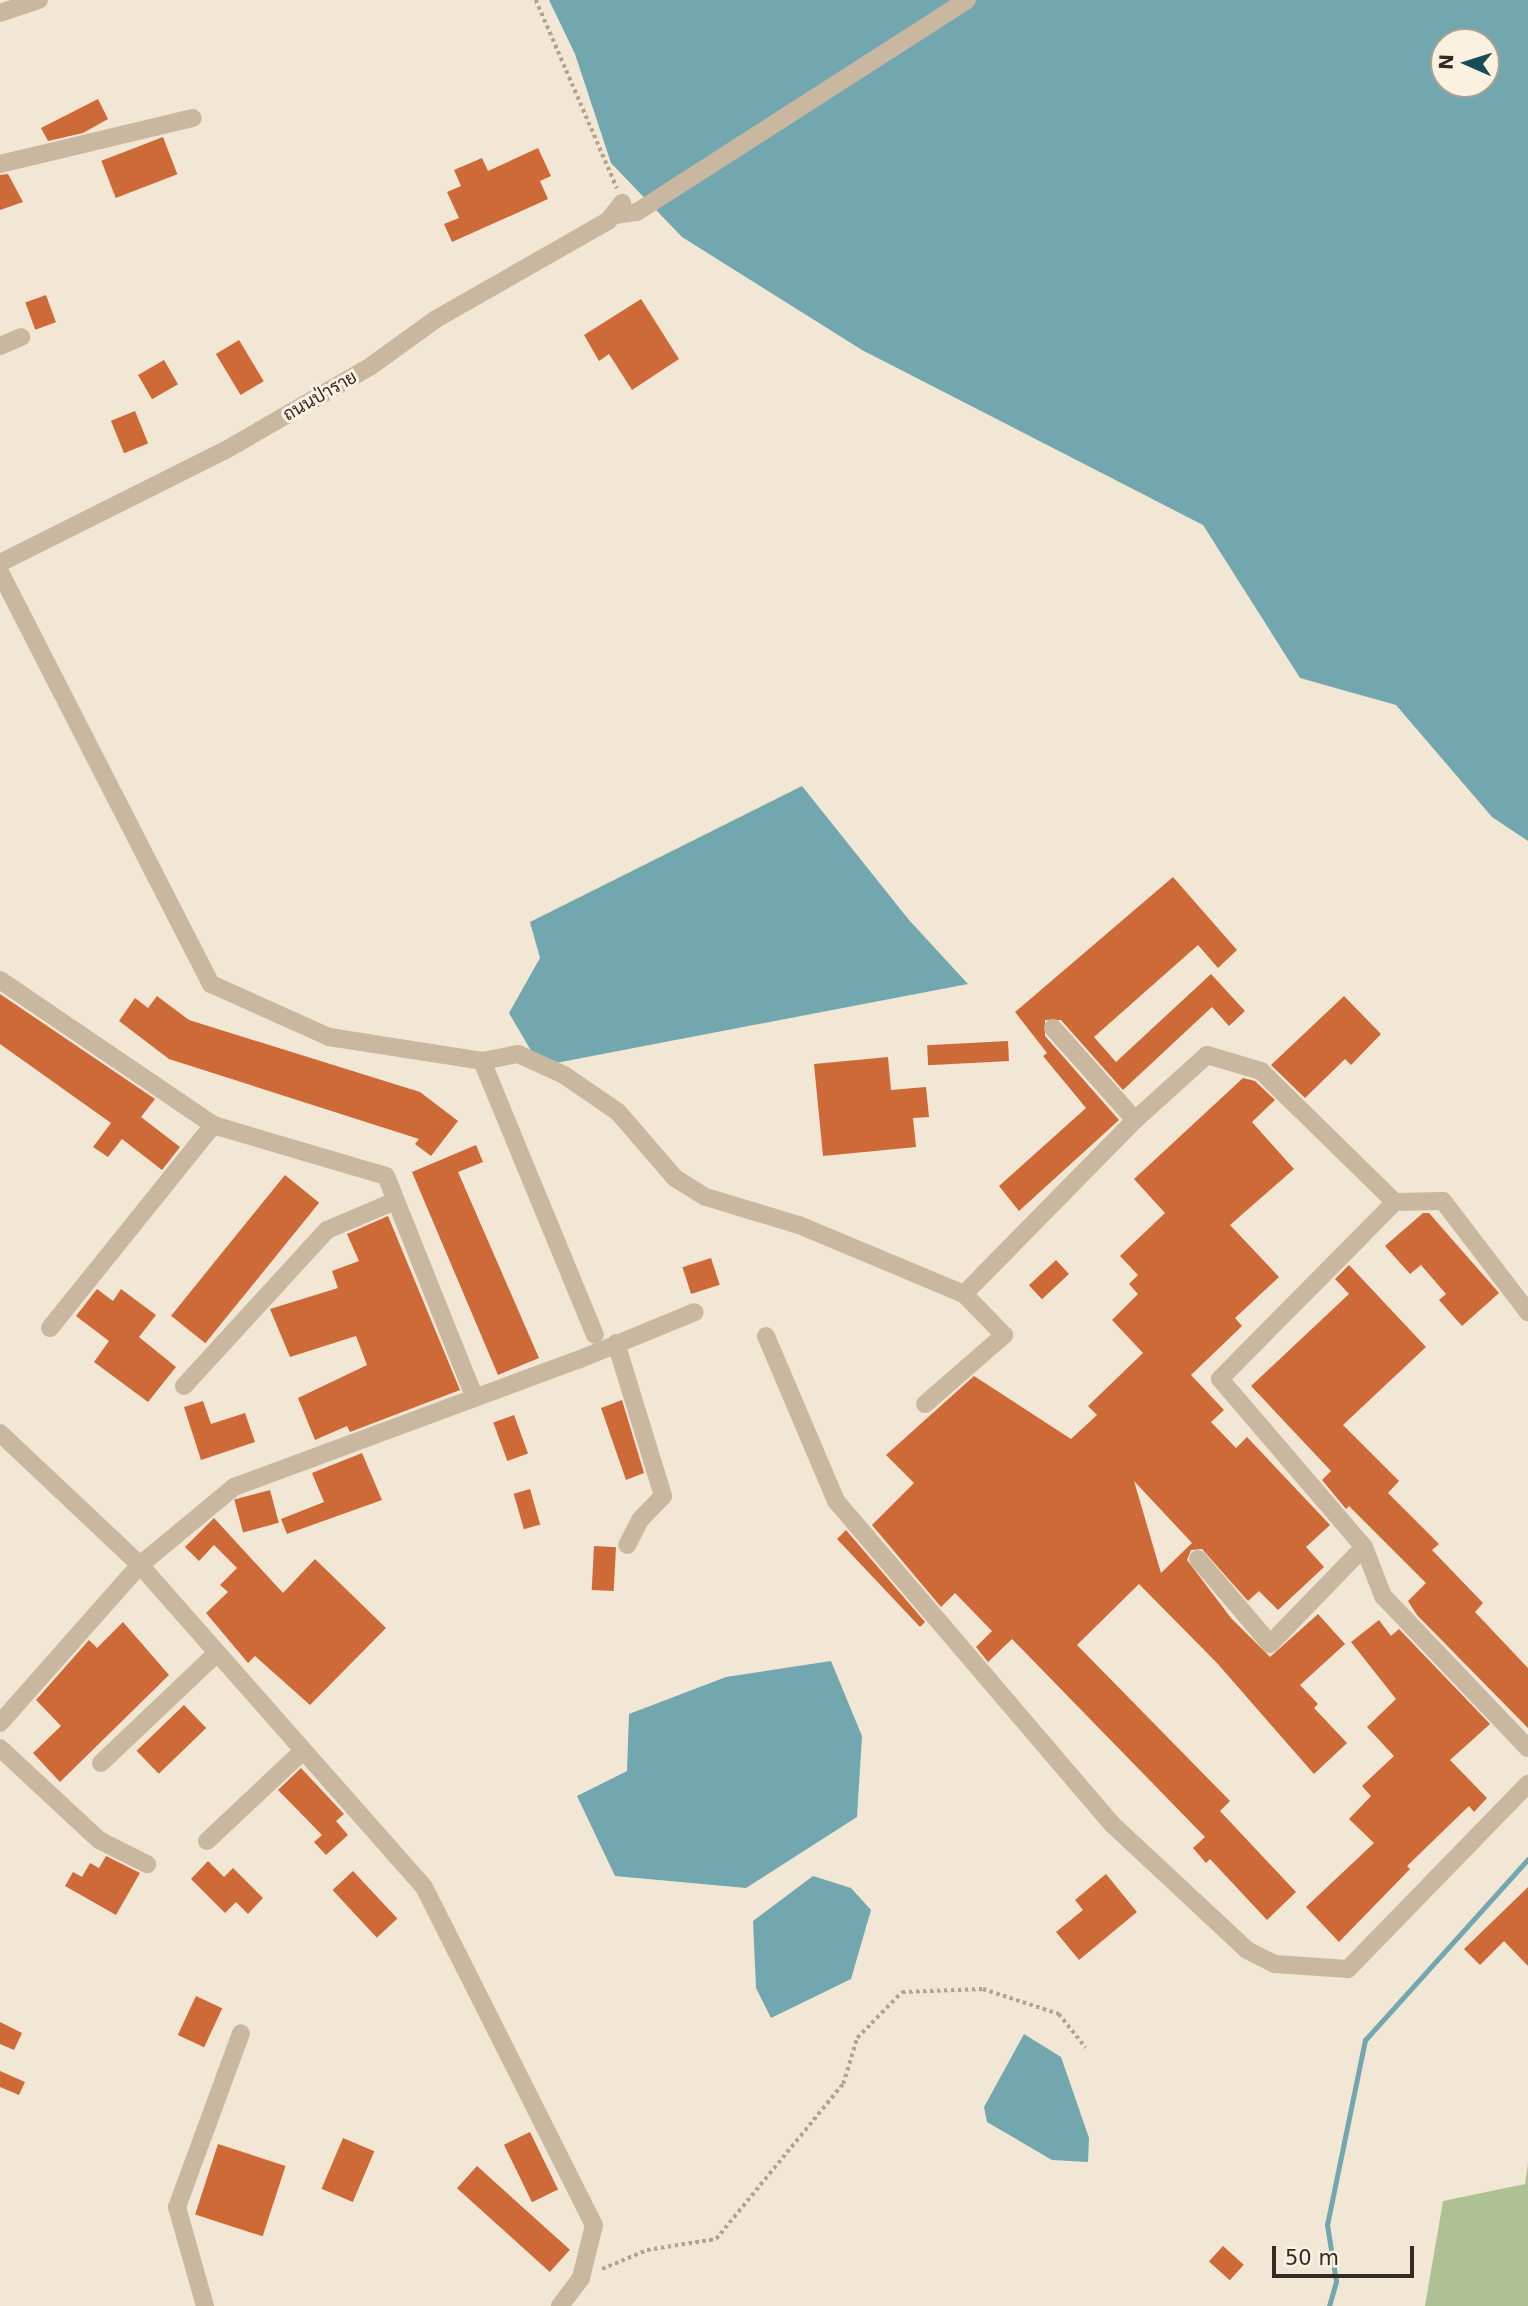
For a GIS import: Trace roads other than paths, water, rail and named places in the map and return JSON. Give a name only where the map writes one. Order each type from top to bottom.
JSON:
[{"type":"street","points":[[0,13],[39,0]]},
{"type":"street","name":"ถนนป่าราย","points":[[0,564],[224,451],[619,209],[637,212],[967,0]]},
{"type":"street","points":[[0,164],[193,118]]},
{"type":"street","points":[[0,346],[21,337]]},
{"type":"street","points":[[0,572],[211,984],[329,1037],[482,1062],[517,1054],[564,1075],[618,1112],[675,1178],[706,1197],[799,1225],[964,1294],[1004,1335],[925,1404]]},
{"type":"street","points":[[0,980],[213,1125],[386,1175],[471,1388]]},
{"type":"street","points":[[1054,1028],[1135,1120]]},
{"type":"street","points":[[964,1294],[1135,1120],[1207,1055],[1261,1071],[1395,1202]]},
{"type":"street","points":[[482,1062],[595,1335]]},
{"type":"street","points":[[50,1328],[213,1125]]},
{"type":"street","points":[[184,1386],[327,1230],[395,1201]]},
{"type":"street","points":[[1528,1312],[1443,1201],[1395,1202],[1220,1378],[1364,1547],[1383,1596],[1528,1748]]},
{"type":"street","points":[[0,1723],[140,1565],[233,1487],[695,1312]]},
{"type":"street","points":[[766,1336],[836,1501],[1113,1825],[1247,1950],[1275,1964],[1348,1969],[1528,1784]]},
{"type":"street","points":[[616,1343],[663,1496],[640,1520],[628,1545]]},
{"type":"street","points":[[0,1433],[140,1565],[424,1887],[594,2224],[581,2278],[560,2306]]},
{"type":"street","points":[[1198,1559],[1270,1644],[1364,1547]]},
{"type":"street","points":[[101,1763],[217,1653]]},
{"type":"street","points":[[0,1748],[99,1840],[147,1864]]},
{"type":"street","points":[[207,1841],[303,1751]]},
{"type":"street","points":[[205,2306],[177,2207],[240,2033]]},
{"type":"water","points":[[549,0],[1528,0],[1528,841],[1492,817],[1396,705],[1300,678],[1203,525],[862,350],[682,237],[611,163],[575,54]]},
{"type":"water","points":[[802,786],[909,920],[968,984],[540,1066],[509,1013],[540,958],[530,922]]},
{"type":"water","points":[[831,1661],[862,1736],[857,1817],[746,1888],[615,1876],[577,1796],[627,1771],[629,1714],[726,1677]]},
{"type":"water","points":[[813,1876],[851,1888],[871,1910],[851,1979],[771,2018],[756,1988],[753,1921]]},
{"type":"water","points":[[1024,2034],[1061,2057],[1089,2138],[1088,2162],[1052,2160],[987,2122],[984,2107]]},
{"type":"waterway","points":[[1329,2306],[1336,2281],[1327,2225],[1365,2040],[1528,1859]]}]
